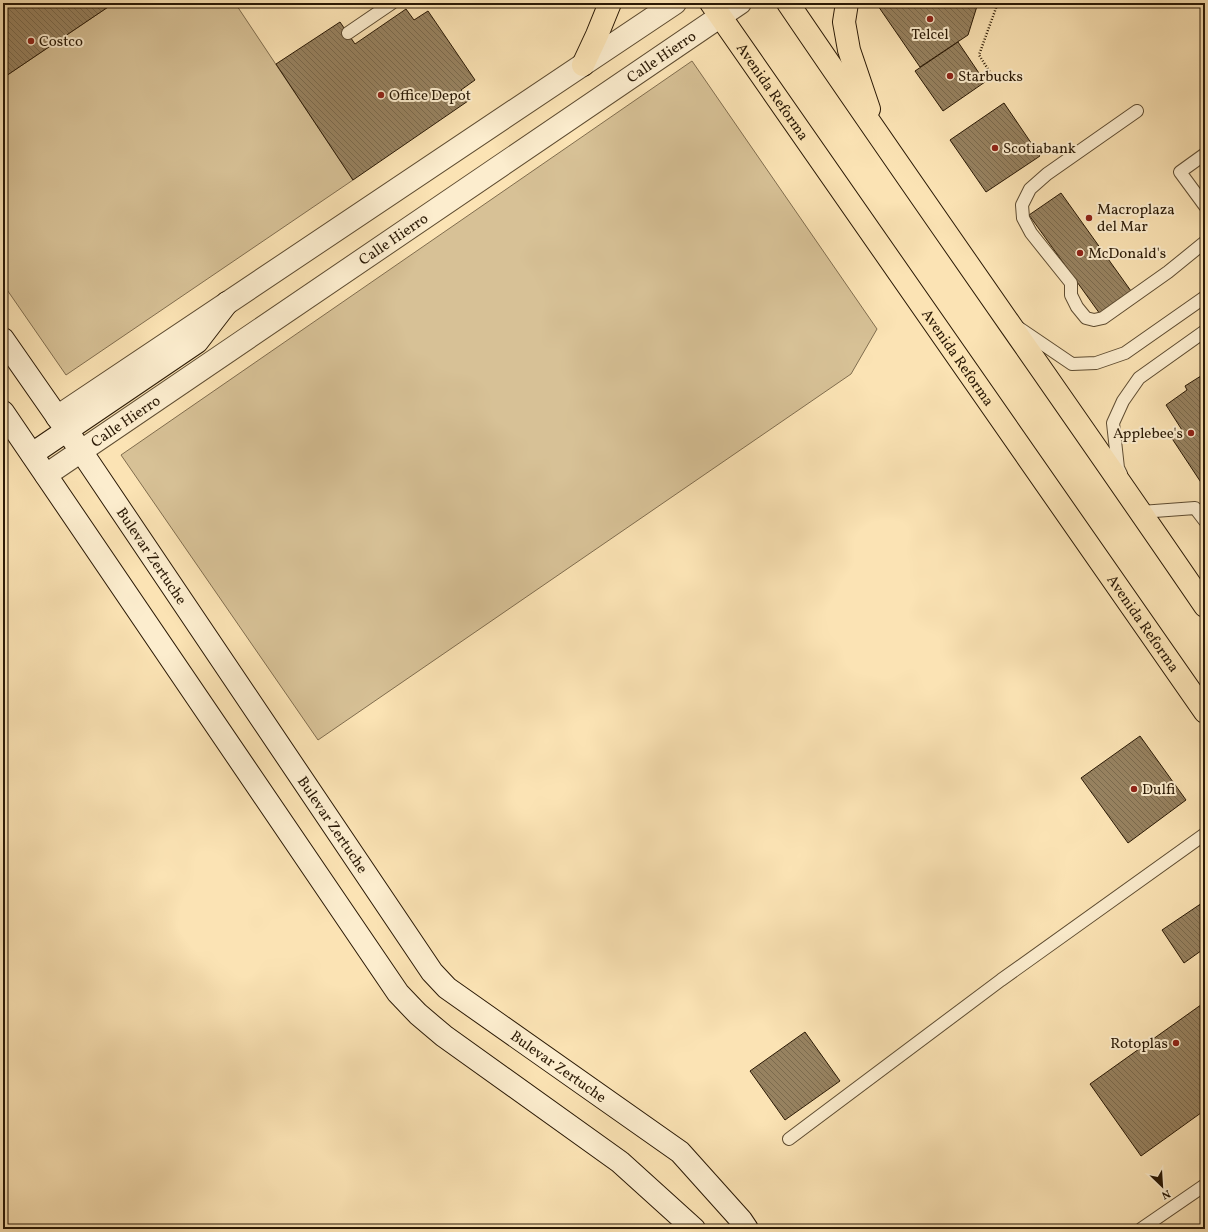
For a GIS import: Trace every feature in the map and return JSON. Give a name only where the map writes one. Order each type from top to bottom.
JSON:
[{"type":"highway","points":[[583,64],[610,3]]},
{"type":"highway","points":[[788,3],[876,133],[1008,320],[1205,606]]},
{"type":"highway","points":[[847,3],[844,22],[849,50],[876,133]]},
{"type":"highway","name":"Avenida Reforma","points":[[715,10],[1205,712]]},
{"type":"main road","points":[[32,454],[61,424],[227,303],[675,3]]},
{"type":"main road","name":"Calle Hierro","points":[[46,475],[715,10],[740,3]]},
{"type":"main road","name":"Bulevar Zertuche","points":[[3,339],[432,972],[447,988],[680,1152],[741,1220],[747,1229]]},
{"type":"main road","points":[[3,412],[398,993],[418,1014],[444,1036],[620,1162],[694,1229]]},
{"type":"lane","points":[[348,34],[392,3]]},
{"type":"lane","points":[[1137,111],[1047,174],[1030,189],[1022,205],[1023,218],[1031,233],[1071,283],[1070,295],[1077,307],[1086,318],[1094,320],[1103,318],[1168,272],[1205,242]]},
{"type":"lane","points":[[1205,154],[1180,172],[1205,206]]},
{"type":"lane","points":[[1008,320],[1072,364],[1096,363],[1125,353],[1205,297]]},
{"type":"lane","points":[[1205,331],[1139,378],[1123,401],[1113,423],[1118,468],[1141,512],[1196,508],[1205,522]]},
{"type":"lane","points":[[789,1139],[1001,980],[1205,834]]},
{"type":"lane","points":[[1141,1229],[1205,1185]]},
{"type":"path","points":[[992,3],[996,8],[979,55],[993,77]]},
{"type":"shaded area","points":[[114,3],[235,3],[353,180],[66,375],[3,284],[3,78]]},
{"type":"shaded area","points":[[692,61],[877,329],[851,374],[318,740],[121,455]]},
{"type":"building","name":"Costco","points":[[3,3],[114,3],[3,78]]},
{"type":"building","name":"Telcel","points":[[876,3],[978,3],[968,35],[920,67]]},
{"type":"building","name":"Office Depot","points":[[406,9],[414,20],[428,11],[475,80],[461,90],[468,101],[353,180],[276,64],[340,22],[355,44]]},
{"type":"building","name":"Starbucks","points":[[958,42],[985,82],[943,111],[915,71]]},
{"type":"building","name":"Scotiabank","points":[[1004,103],[1040,156],[986,192],[950,140]]},
{"type":"building","name":"McDonald's","points":[[1061,193],[1131,291],[1100,314],[1029,215]]},
{"type":"building","name":"Applebee's","points":[[1204,374],[1204,487],[1171,437],[1182,430],[1166,405],[1187,390],[1185,386]]},
{"type":"building","name":"Dulfi","points":[[1140,736],[1186,800],[1128,843],[1081,778]]},
{"type":"building","points":[[1205,901],[1205,948],[1184,963],[1162,930]]},
{"type":"building","name":"Rotoplas","points":[[1205,1002],[1205,1110],[1141,1156],[1090,1084]]},
{"type":"building","points":[[805,1032],[840,1081],[785,1120],[750,1071]]},
{"type":"place","name":"Telcel","points":[[930,19]]},
{"type":"place","name":"Costco","points":[[31,41]]},
{"type":"place","name":"Starbucks","points":[[950,76]]},
{"type":"place","name":"Office Depot","points":[[381,95]]},
{"type":"place","name":"Scotiabank","points":[[995,148]]},
{"type":"place","name":"Macroplaza del Mar","points":[[1089,218]]},
{"type":"place","name":"McDonald's","points":[[1080,253]]},
{"type":"place","name":"Applebee's","points":[[1191,433]]},
{"type":"place","name":"Dulfi","points":[[1134,789]]},
{"type":"place","name":"Rotoplas","points":[[1176,1043]]}]
